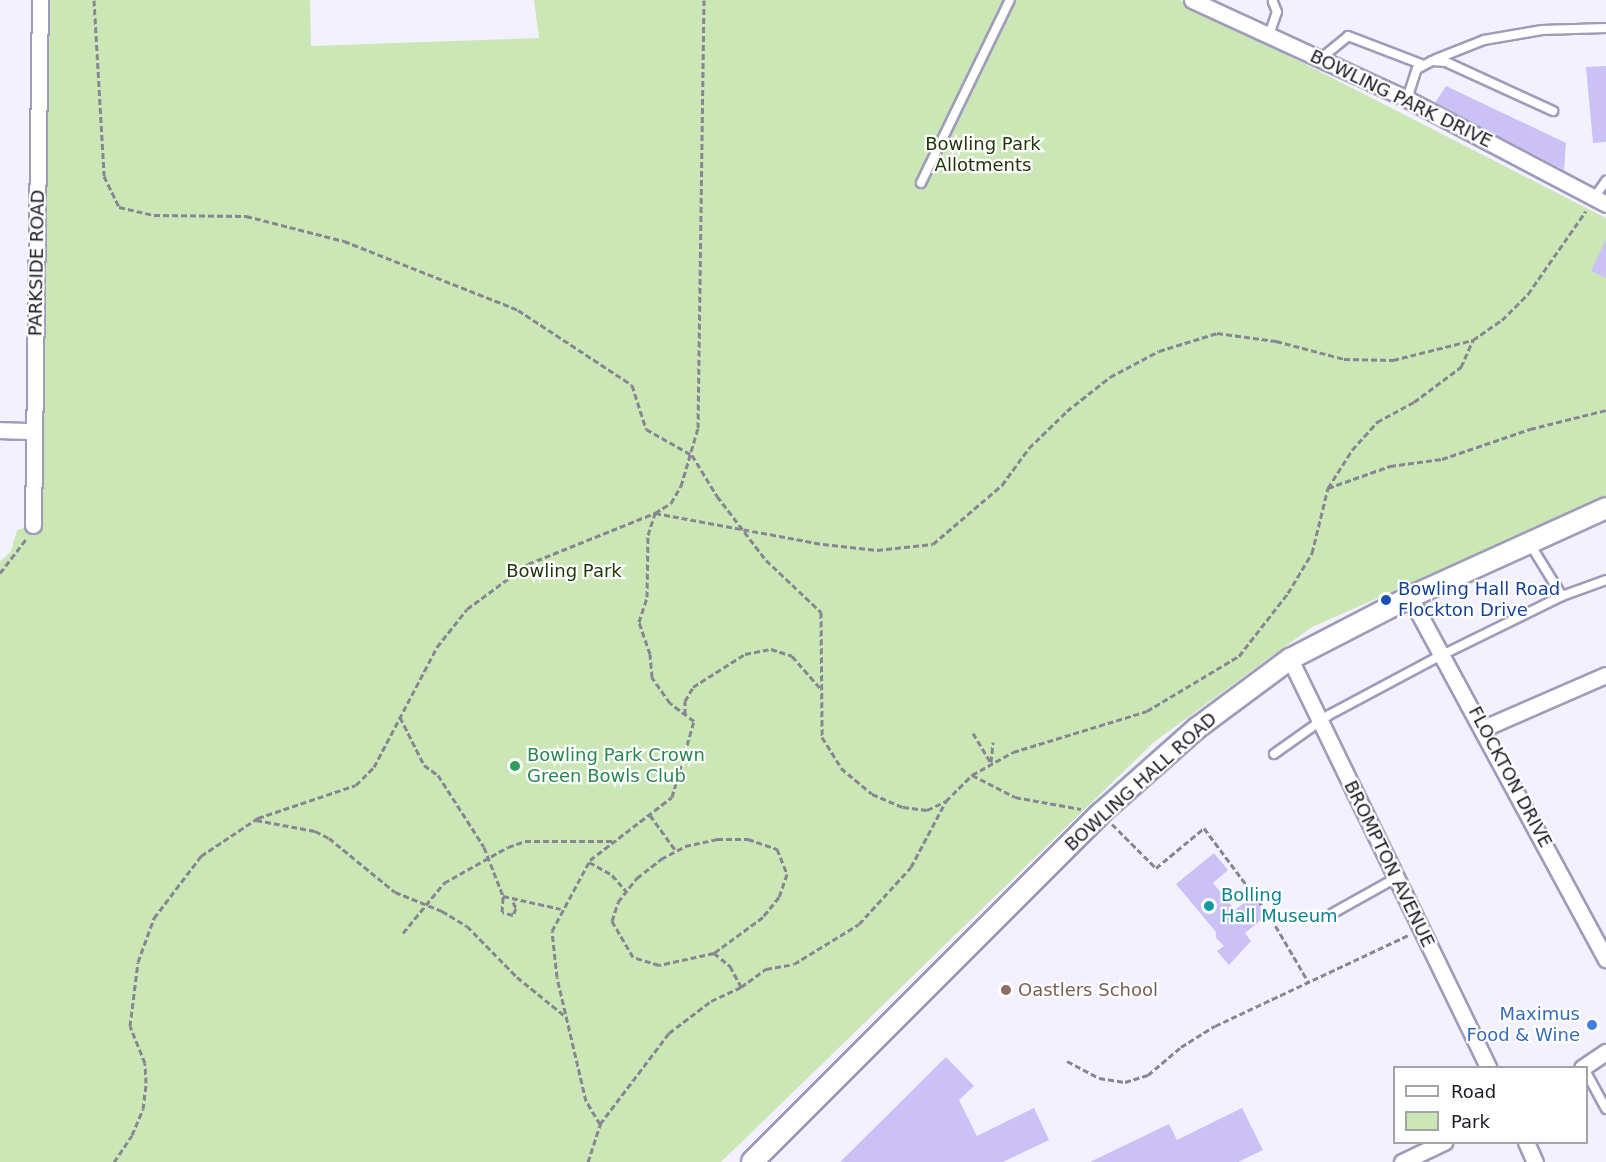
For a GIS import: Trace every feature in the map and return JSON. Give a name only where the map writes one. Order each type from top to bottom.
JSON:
[{"type":"street","name":"PARKSIDE ROAD","points":[[33,525],[40,0]]},
{"type":"street","name":"BOWLING PARK DRIVE","points":[[1192,0],[1407,99],[1600,201]]},
{"type":"street","points":[[0,430],[34,431]]},
{"type":"street","name":"BOWLING HALL ROAD","points":[[752,1162],[1101,813],[1197,728],[1290,659],[1410,597],[1606,508]]},
{"type":"street","name":"FLOCKTON DRIVE","points":[[1410,597],[1484,728],[1606,959]]},
{"type":"street","name":"BROMPTON AVENUE","points":[[1290,659],[1489,1066]]},
{"type":"street","points":[[1484,728],[1606,675]]},
{"type":"street","points":[[1587,1066],[1606,1052]]},
{"type":"street","points":[[1402,1162],[1442,1144]]},
{"type":"street","points":[[1526,1144],[1535,1162]]},
{"type":"lane","points":[[921,183],[1010,0]]},
{"type":"lane","points":[[1269,35],[1276,12],[1274,2]]},
{"type":"lane","points":[[1407,99],[1417,69],[1484,40],[1542,30],[1606,28]]},
{"type":"lane","points":[[1320,59],[1348,36],[1428,63],[1446,62],[1553,111]]},
{"type":"lane","points":[[1600,201],[1606,181]]},
{"type":"lane","points":[[1529,543],[1562,596]]},
{"type":"lane","points":[[1274,754],[1319,721],[1444,655],[1562,596],[1606,580]]},
{"type":"lane","points":[[1333,913],[1396,878]]},
{"type":"lane","points":[[1588,1075],[1606,1109]]},
{"type":"path","points":[[94,0],[104,176],[119,207],[154,215],[246,216],[344,241],[518,310],[632,385],[646,429],[692,455],[740,527],[766,560],[821,612],[824,645],[821,689],[822,737],[841,768],[872,794],[903,807],[927,810],[946,801]]},
{"type":"path","points":[[114,1162],[132,1135],[143,1109],[145,1063],[130,1026],[138,962],[154,918],[201,856],[255,820],[356,785],[374,767],[437,647],[467,609],[528,564],[655,513],[671,503],[692,455],[699,419],[704,0]]},
{"type":"path","points":[[655,513],[823,544],[877,550],[933,544],[1002,484],[1029,448],[1067,411],[1110,377],[1159,351],[1217,333],[1276,341],[1344,359],[1393,360],[1473,340],[1502,320],[1528,294],[1600,201]]},
{"type":"path","points":[[588,1162],[600,1124],[669,1033],[711,1001],[741,987],[766,969],[794,964],[859,924],[911,867],[946,801],[972,775],[1013,752],[1147,711],[1239,656],[1288,593],[1312,553],[1328,488],[1377,422],[1414,402],[1461,367],[1473,340]]},
{"type":"path","points":[[1328,488],[1390,466],[1442,459],[1530,429],[1606,410]]},
{"type":"path","points":[[600,1124],[586,1101],[557,977],[552,931],[589,862],[672,797],[694,721],[670,703],[652,677],[650,654],[639,622],[647,597],[648,535],[655,513]]},
{"type":"path","points":[[0,573],[23,548],[33,525]]},
{"type":"path","points":[[685,714],[685,701],[693,687],[745,654],[771,649],[792,656],[821,689]]},
{"type":"path","points":[[400,717],[424,765],[438,775],[489,859],[503,896],[502,912],[513,915],[516,908],[513,902],[503,896]]},
{"type":"path","points":[[973,733],[991,763]]},
{"type":"path","points":[[991,763],[993,742]]},
{"type":"path","points":[[972,775],[1015,797],[1101,813],[1156,868],[1204,828],[1271,918],[1309,983]]},
{"type":"path","points":[[650,815],[672,842],[676,851]]},
{"type":"path","points":[[255,820],[315,831],[329,838],[395,892],[466,926],[517,977],[567,1018]]},
{"type":"path","points":[[717,839],[748,839],[777,849],[787,874],[779,897],[763,917],[714,953],[659,965],[633,957],[612,921],[618,902],[626,891],[637,878],[676,851],[717,839]]},
{"type":"path","points":[[403,933],[444,883],[464,868],[489,859],[525,841],[615,841]]},
{"type":"path","points":[[589,862],[612,875],[626,891]]},
{"type":"path","points":[[513,902],[525,899],[562,909]]},
{"type":"path","points":[[1066,1061],[1099,1078],[1116,1081],[1148,1075],[1181,1047],[1215,1026],[1421,929]]},
{"type":"path","points":[[714,953],[737,979],[741,987]]},
{"type":"green space","name":"Bowling Park","points":[[40,0],[310,0],[311,46],[539,38],[534,0],[1180,0],[1606,218],[1606,498],[1312,627],[1154,742],[721,1162],[0,1162],[0,562],[11,551],[17,530],[33,525]]},
{"type":"building","points":[[1606,66],[1606,142],[1593,143],[1586,67]]},
{"type":"building","points":[[1446,86],[1566,143],[1564,170],[1435,103]]},
{"type":"building","points":[[1606,239],[1606,278],[1591,271]]},
{"type":"building","points":[[1214,853],[1228,870],[1213,883],[1235,910],[1252,897],[1267,915],[1245,933],[1251,941],[1229,965],[1217,951],[1224,946],[1216,938],[1216,932],[1176,884]]},
{"type":"building","points":[[946,1057],[974,1086],[959,1100],[977,1136],[1034,1108],[1049,1140],[1003,1162],[840,1162]]},
{"type":"building","points":[[1242,1108],[1263,1150],[1238,1162],[1090,1162],[1169,1124],[1177,1140]]},
{"type":"place","name":"Bowling Hall Road Flockton Drive","points":[[1386,600]]},
{"type":"place","name":"Bowling Park Crown Green Bowls Club","points":[[515,766]]},
{"type":"place","name":"Bolling Hall Museum","points":[[1209,906]]},
{"type":"place","name":"Oastlers School","points":[[1006,990]]},
{"type":"place","name":"Maximus Food & Wine","points":[[1592,1025]]},
{"type":"park label","name":"Bowling Park Allotments","points":[[983,155]]}]
